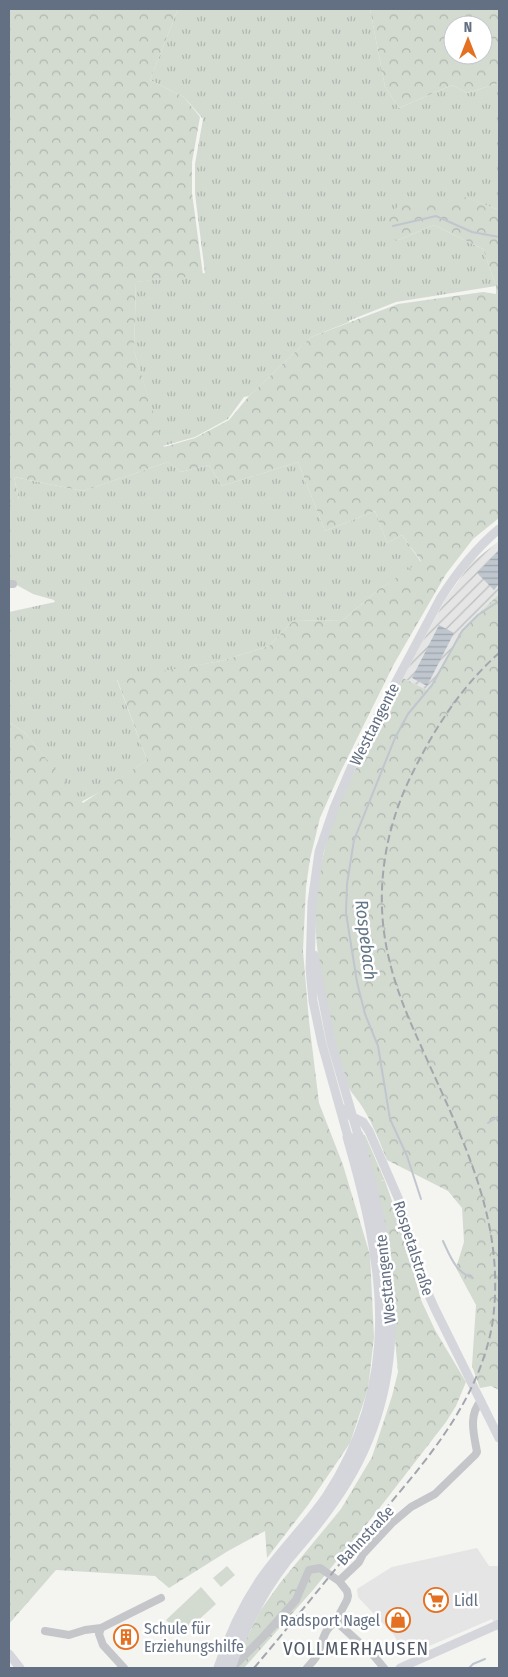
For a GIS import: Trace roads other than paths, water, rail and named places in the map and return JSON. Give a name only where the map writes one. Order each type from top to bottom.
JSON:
[{"type":"highway","name":"Westtangente","points":[[219,1668],[236,1636],[261,1580],[326,1498],[343,1471],[364,1423],[372,1395],[379,1365],[382,1321],[379,1280],[358,1134]]},
{"type":"highway","name":"Westtangente","points":[[231,1668],[236,1636]]},
{"type":"main road","name":"Westtangente","points":[[358,1134],[338,1105],[313,1001],[310,969],[312,902],[319,852],[334,808],[354,761],[440,598],[467,560],[499,529]]},
{"type":"main road","name":"Westtangente","points":[[311,945],[331,1042],[358,1134]]},
{"type":"main road","points":[[338,1105],[343,1111],[352,1116]]},
{"type":"main road","name":"Rospetalstraße","points":[[358,1134],[399,1200],[422,1280],[499,1438]]},
{"type":"main road","points":[[400,1668],[499,1624]]},
{"type":"main road","points":[[9,1654],[20,1668]]},
{"type":"street","name":"Bahnstraße","points":[[338,1621],[348,1596],[347,1591],[339,1581],[359,1562],[363,1554],[392,1523],[411,1507],[444,1487],[475,1456],[477,1452],[472,1417],[481,1401]]},
{"type":"street","points":[[231,1668],[296,1600],[309,1570],[320,1568],[339,1581]]},
{"type":"street","points":[[45,1631],[69,1635],[101,1628],[161,1598]]},
{"type":"street","points":[[307,1668],[317,1656],[323,1636],[333,1623],[338,1621],[346,1632],[374,1656],[384,1668]]},
{"type":"street","points":[[101,1628],[99,1634],[103,1645],[124,1668]]},
{"type":"waterway","points":[[393,226],[436,216],[472,232],[499,237]]},
{"type":"waterway","name":"Rospebach","points":[[421,1199],[407,1156],[390,1119],[378,1046],[365,1014],[357,982],[346,913],[347,884],[354,840],[395,738],[408,714],[432,685],[462,631],[478,615],[499,601]]},
{"type":"waterway","points":[[488,1123],[499,1116]]},
{"type":"waterway","name":"Rospebach","points":[[443,1241],[458,1268],[467,1276],[473,1278]]},
{"type":"waterway","name":"Rospebach","points":[[469,1668],[473,1664],[485,1659]]},
{"type":"railway","points":[[254,1668],[440,1440],[472,1386],[484,1357],[492,1326],[495,1288],[493,1251],[487,1216],[478,1181],[465,1147],[395,981],[384,936],[382,889],[388,842],[402,796],[412,774],[449,709],[472,680],[499,653]]},
{"type":"place","name":"Lidl","points":[[436,1600]]},
{"type":"place","name":"Radsport Nagel","points":[[398,1620]]},
{"type":"place","name":"Schule für Erziehungshilfe","points":[[126,1637]]},
{"type":"district","name":"VOLLMERHAUSEN","points":[[356,1648]]}]
